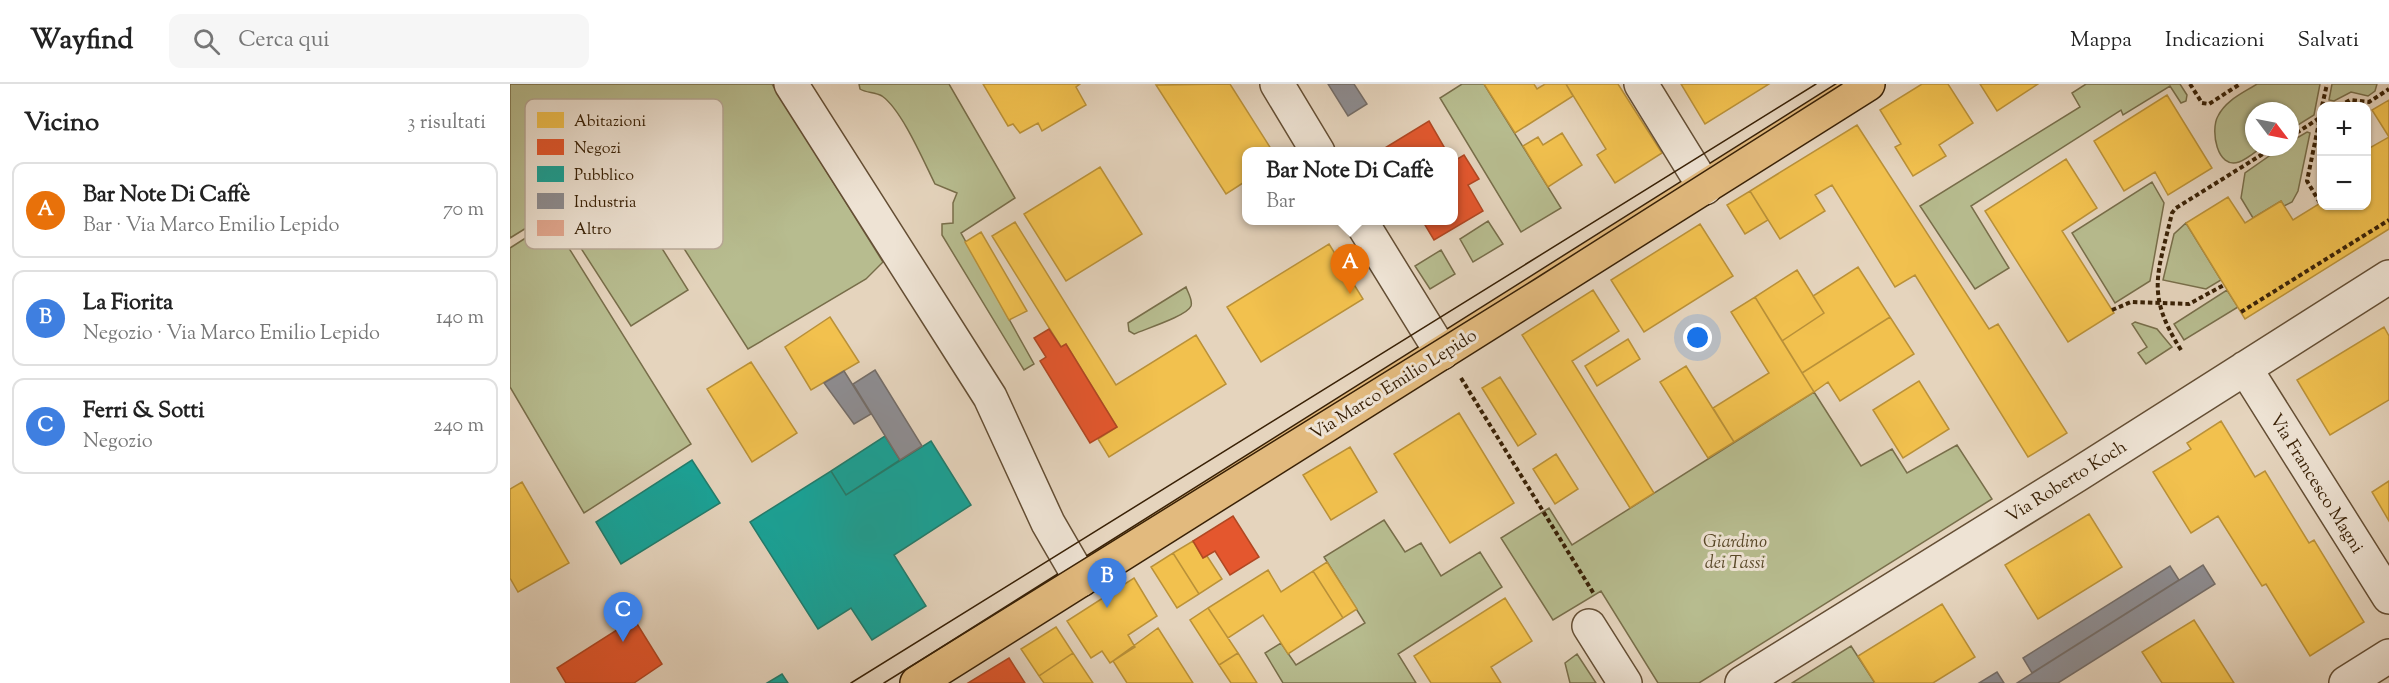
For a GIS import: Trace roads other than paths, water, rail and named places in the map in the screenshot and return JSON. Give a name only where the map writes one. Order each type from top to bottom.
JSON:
[{"type":"main road","name":"Via Marco Emilio Lepido","points":[[917,683],[1081,580],[1450,364],[1705,188],[1868,84]]},
{"type":"street","points":[[791,84],[990,397],[1048,523],[1081,580]]},
{"type":"street","points":[[1276,84],[1315,147]]},
{"type":"street","points":[[1641,84],[1705,188]]},
{"type":"street","points":[[1363,225],[1450,364]]},
{"type":"street","name":"Via Roberto Koch","points":[[1742,683],[2389,276]]},
{"type":"street","name":"Via Francesco Magni","points":[[2245,368],[2389,597]]},
{"type":"street","points":[[1592,611],[1625,683]]},
{"type":"street","points":[[2346,683],[2389,656]]},
{"type":"tram line","points":[[851,683],[1816,84]]},
{"type":"tram line","points":[[884,683],[1535,279],[1842,84]]},
{"type":"place","name":"Bar Note Di Caffè","points":[[1350,294]]},
{"type":"place","name":"La Fiorita","points":[[1107,608]]},
{"type":"place","name":"Ferri & Sotti","points":[[623,642]]},
{"type":"park label","name":"Giardino dei Tassi","points":[[1735,551]]}]
